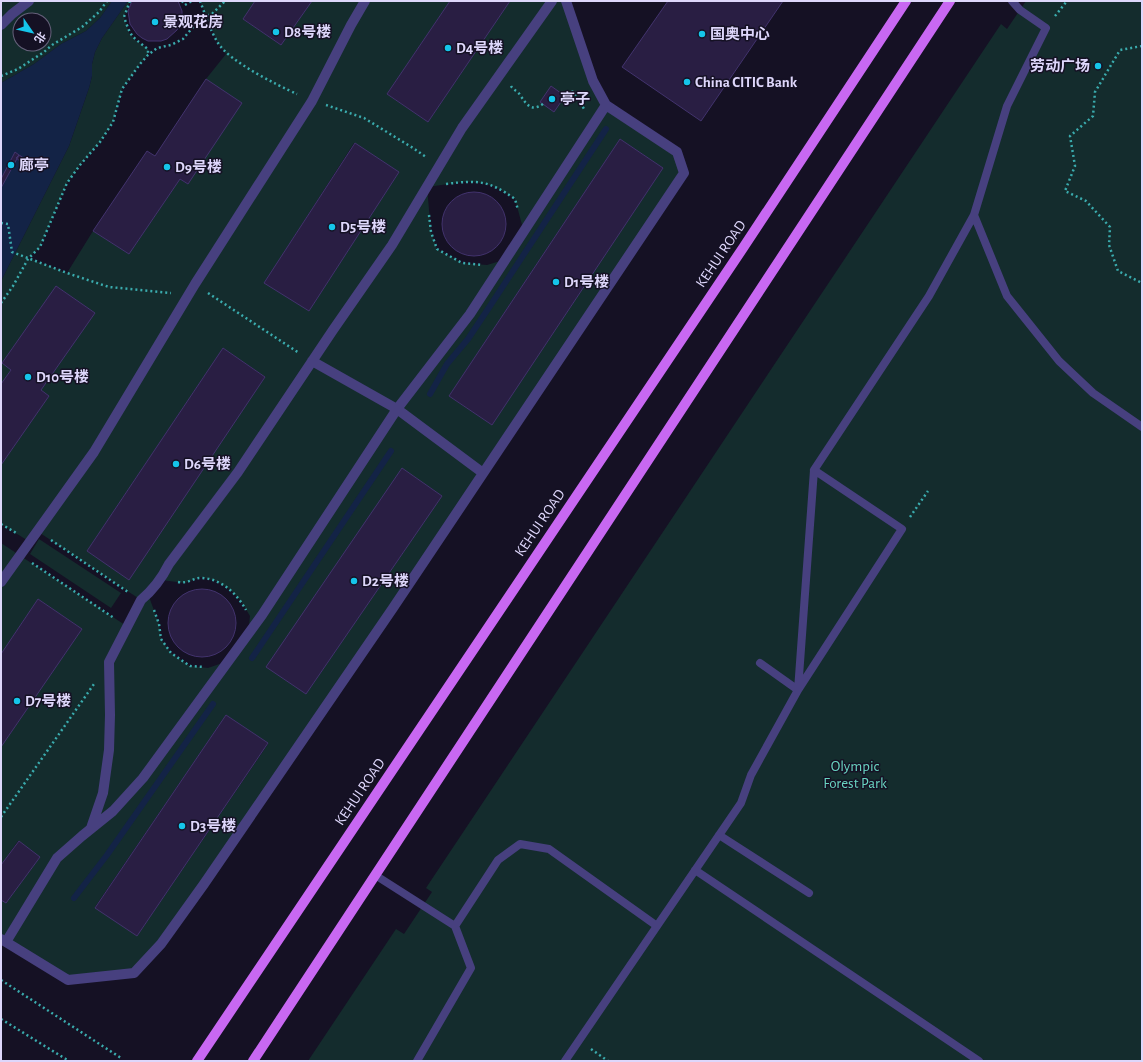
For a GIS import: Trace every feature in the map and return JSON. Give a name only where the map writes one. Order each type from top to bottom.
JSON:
[{"type":"main road","name":"KEHUI ROAD","points":[[197,1061],[743,248],[906,1]]},
{"type":"main road","points":[[253,1061],[950,1]]},
{"type":"street","points":[[1,25],[29,1]]},
{"type":"street","points":[[1,582],[94,452],[188,295],[312,101],[365,1]]},
{"type":"street","points":[[91,828],[103,793],[109,750],[109,662],[128,627],[145,597],[160,580],[170,564],[238,472],[392,245],[462,128],[552,1]]},
{"type":"street","points":[[566,1],[593,81],[606,105],[677,152],[684,173],[393,608],[204,884],[161,944],[134,973],[68,980],[4,940],[58,858],[91,828],[113,811],[143,778],[248,634],[397,409],[470,314],[606,105]]},
{"type":"street","points":[[312,361],[397,409],[483,473]]},
{"type":"lane","points":[[798,690],[814,470],[929,296],[974,215],[1007,106],[1046,28],[1020,10],[1012,1]]},
{"type":"lane","points":[[974,215],[1007,296],[1059,361],[1093,393],[1142,427]]},
{"type":"lane","points":[[565,1061],[741,803],[750,775],[798,690],[902,529],[814,470]]},
{"type":"lane","points":[[760,663],[798,690]]},
{"type":"lane","points":[[719,835],[809,893]]},
{"type":"lane","points":[[455,926],[498,860],[520,844],[549,849],[657,926]]},
{"type":"lane","points":[[695,870],[979,1061]]},
{"type":"lane","points":[[375,876],[455,926],[471,968],[418,1061]]},
{"type":"path","points":[[1,76],[18,68],[82,27],[99,12],[107,1]]},
{"type":"path","points":[[130,1],[124,17],[129,33],[135,40],[148,49],[148,55]]},
{"type":"path","points":[[182,1],[185,5],[192,1]]},
{"type":"path","points":[[200,1],[218,43],[226,54],[275,84],[312,101],[364,118],[413,148],[439,167]]},
{"type":"path","points":[[1,304],[13,286],[28,258],[40,247],[66,183],[100,142],[113,122],[122,89],[140,64],[157,48],[171,45],[182,39],[193,27],[206,16],[212,14],[225,1]]},
{"type":"path","points":[[1046,28],[1067,1]]},
{"type":"path","points":[[1142,46],[1120,50],[1095,92],[1094,116],[1070,136],[1075,166],[1065,191],[1086,201],[1110,227],[1109,245],[1118,271],[1142,283]]},
{"type":"path","points":[[500,75],[508,81],[512,88],[520,93],[523,101],[530,107],[538,108],[543,104]]},
{"type":"path","points":[[562,94],[570,91],[574,92],[587,113],[595,121]]},
{"type":"path","points":[[506,259],[487,265],[462,263],[438,249],[431,232],[427,187],[463,182],[480,182],[494,185],[515,199],[524,232]]},
{"type":"path","points":[[1,223],[8,224],[12,252],[109,287],[188,295]]},
{"type":"path","points":[[195,284],[312,361]]},
{"type":"path","points":[[902,529],[928,491]]},
{"type":"path","points":[[37,531],[145,597],[159,624],[161,639],[171,653],[190,666],[208,668],[228,661]]},
{"type":"path","points":[[20,555],[128,627]]},
{"type":"path","points":[[160,580],[185,583],[201,577],[216,581],[231,590],[241,601],[250,616],[248,634]]},
{"type":"path","points":[[1,817],[109,662]]},
{"type":"path","points":[[1,980],[121,1058]]},
{"type":"path","points":[[1,1019],[69,1061]]},
{"type":"path","points":[[579,1041],[608,1061]]},
{"type":"green space","points":[[1,1],[112,1],[100,18],[86,31],[61,44],[52,51],[52,12],[12,12],[12,52],[50,52],[34,64],[1,83]]},
{"type":"green space","points":[[128,1],[130,1],[124,17],[129,33],[135,40],[148,49],[148,55],[122,89],[113,122],[100,142],[67,183],[40,247],[28,258],[67,273],[93,231],[129,254],[180,179],[188,184],[206,79],[226,54],[218,43],[200,1],[255,1],[243,19],[281,45],[312,1],[450,1],[387,94],[428,122],[510,1],[566,1],[606,105],[677,152],[684,173],[204,884],[134,973],[68,980],[1,939],[1,900],[6,903],[40,857],[18,841],[1,865],[1,747],[82,629],[38,599],[1,654],[1,543],[128,627],[141,600],[37,531],[30,542],[1,524],[1,465],[49,396],[41,390],[95,313],[56,286],[2,363],[11,370],[1,384],[1,281],[69,146],[89,88],[95,52],[102,38]],"holes":[[[620,139],[663,168],[492,425],[449,396]],[[354,143],[399,172],[309,311],[265,282]],[[463,182],[478,183],[496,187],[515,199],[524,232],[507,259],[487,265],[462,263],[437,249],[431,232],[427,187]],[[223,348],[265,377],[129,579],[87,551]],[[402,469],[442,496],[306,694],[267,667]],[[201,577],[216,581],[231,590],[241,601],[250,616],[248,634],[228,661],[208,668],[190,666],[171,653],[161,639],[159,624],[148,594],[161,580],[185,583]],[[226,715],[268,744],[137,936],[95,907]]]},
{"type":"green space","name":"Olympic Forest Park","points":[[1026,1],[1142,1],[1142,1061],[308,1061],[396,929],[404,934],[432,892],[426,888],[1001,24],[1007,29]]},
{"type":"green space","points":[[39,539],[121,593],[111,608],[30,554]]},
{"type":"water","points":[[112,1],[128,1],[102,38],[95,52],[89,88],[69,146],[1,281],[1,83],[34,64],[61,44],[86,31],[100,18]]},
{"type":"building","name":"景观花房","points":[[132,1],[178,1],[182,11],[182,18],[177,30],[167,39],[161,41],[148,41],[142,38],[130,24],[128,11]]},
{"type":"building","name":"D8号楼","points":[[255,1],[312,1],[281,45],[243,19]]},
{"type":"building","name":"D4号楼","points":[[450,1],[510,1],[428,122],[387,94]]},
{"type":"building","name":"国奥中心","points":[[668,1],[783,1],[701,121],[622,67]]},
{"type":"building","name":"D9号楼","points":[[206,79],[242,103],[188,184],[180,179],[129,254],[93,231],[147,151],[155,156]]},
{"type":"building","name":"亭子","points":[[551,86],[565,96],[554,112],[540,102]]},
{"type":"building","name":"D1号楼","points":[[620,139],[663,168],[492,425],[449,396]]},
{"type":"building","name":"D5号楼","points":[[355,143],[399,172],[309,311],[264,283]]},
{"type":"building","name":"廊亭","points":[[15,152],[19,155],[1,188],[1,179]]},
{"type":"building","name":"廊亭","points":[[19,155],[27,160],[24,164],[16,158]]},
{"type":"building","points":[[474,192],[492,198],[500,206],[506,224],[500,242],[492,250],[474,256],[456,250],[448,242],[442,224],[448,206],[456,198]]},
{"type":"building","name":"D10号楼","points":[[56,286],[95,313],[41,390],[49,396],[1,465],[1,384],[11,370],[2,363]]},
{"type":"building","name":"D6号楼","points":[[223,348],[265,377],[129,580],[87,551]]},
{"type":"building","name":"D2号楼","points":[[402,468],[442,496],[306,694],[266,667]]},
{"type":"building","points":[[202,589],[215,592],[226,599],[233,610],[236,623],[233,636],[226,647],[215,654],[202,657],[189,654],[178,647],[171,636],[168,623],[171,610],[178,599],[189,592]]},
{"type":"building","name":"D7号楼","points":[[38,599],[82,629],[1,747],[1,654]]},
{"type":"building","name":"D3号楼","points":[[226,715],[268,743],[137,936],[95,908]]},
{"type":"building","points":[[19,841],[40,857],[6,903],[1,900],[1,865]]},
{"type":"waterway","points":[[430,394],[447,364],[468,339],[606,129]]},
{"type":"waterway","points":[[252,658],[391,451]]},
{"type":"waterway","points":[[74,898],[107,855],[213,704]]},
{"type":"place","name":"景观花房","points":[[155,22]]},
{"type":"place","name":"D8号楼","points":[[276,32]]},
{"type":"place","name":"国奥中心","points":[[702,34]]},
{"type":"place","name":"D4号楼","points":[[448,48]]},
{"type":"place","name":"劳动广场","points":[[1098,66]]},
{"type":"place","name":"China CITIC Bank","points":[[687,82]]},
{"type":"place","name":"亭子","points":[[552,99]]},
{"type":"place","name":"廊亭","points":[[11,165]]},
{"type":"place","name":"D9号楼","points":[[167,167]]},
{"type":"place","name":"D5号楼","points":[[332,227]]},
{"type":"place","name":"D1号楼","points":[[556,282]]},
{"type":"place","name":"D10号楼","points":[[28,377]]},
{"type":"place","name":"D6号楼","points":[[176,464]]},
{"type":"place","name":"D2号楼","points":[[354,581]]},
{"type":"place","name":"D7号楼","points":[[17,701]]},
{"type":"place","name":"D3号楼","points":[[182,826]]}]
